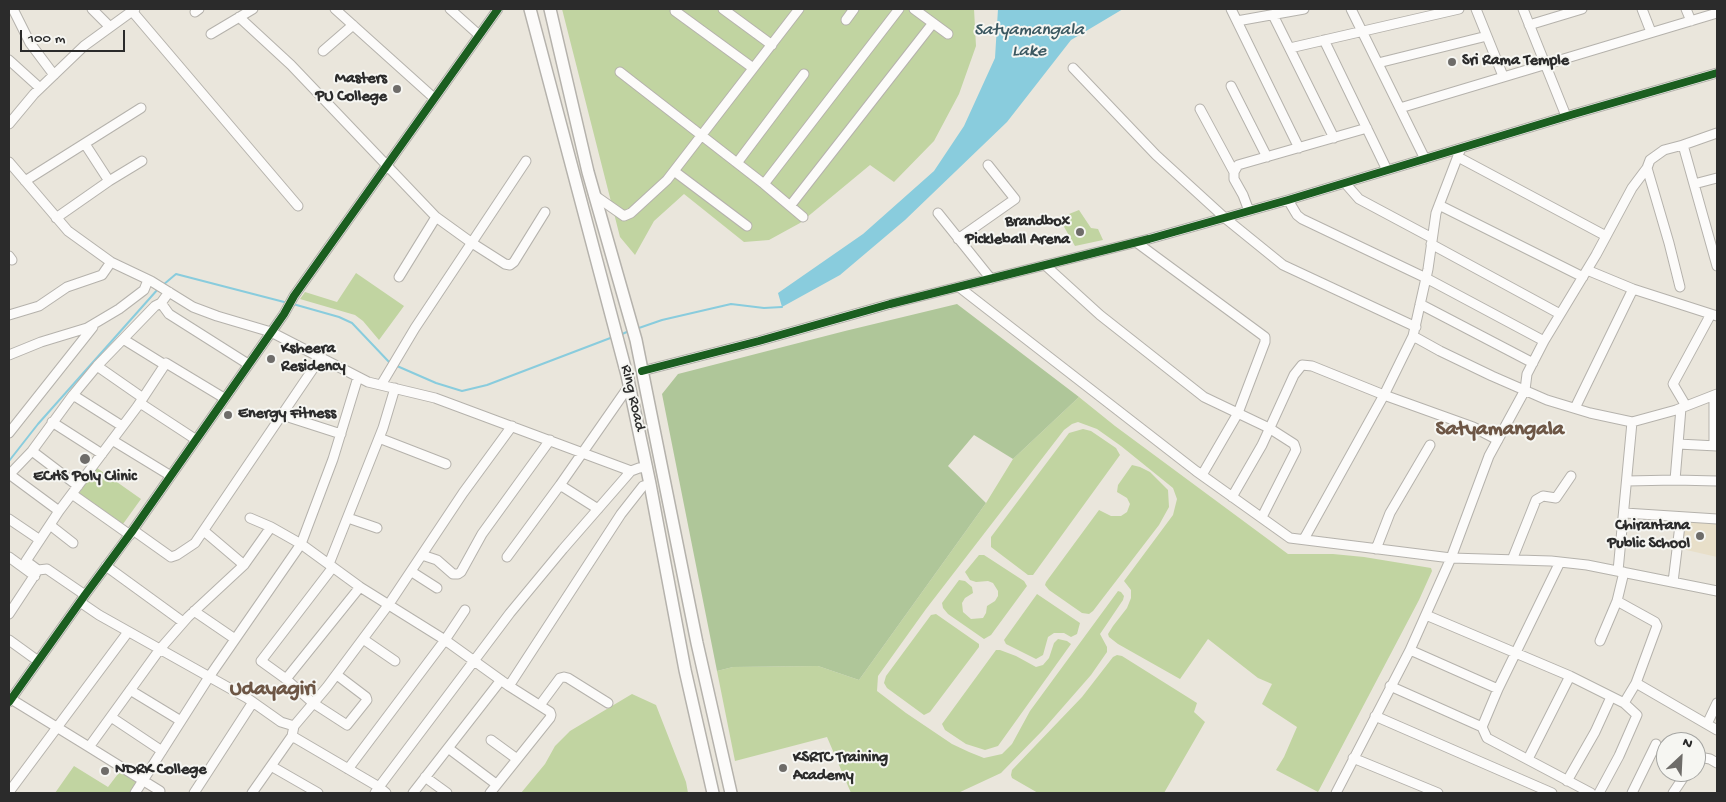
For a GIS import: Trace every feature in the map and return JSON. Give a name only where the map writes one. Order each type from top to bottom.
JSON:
[{"type":"main road","name":"Ring Road","points":[[530,9],[628,380],[647,467],[685,670],[713,793]]},
{"type":"main road","name":"Ring Road","points":[[550,9],[594,195],[636,340],[697,643],[730,793]]},
{"type":"main road","points":[[628,380],[642,372]]},
{"type":"street","points":[[13,9],[30,43],[54,75]]},
{"type":"street","points":[[92,9],[110,27]]},
{"type":"street","points":[[211,34],[253,9]]},
{"type":"street","points":[[335,9],[434,98]]},
{"type":"street","points":[[450,9],[479,35]]},
{"type":"street","points":[[160,791],[10,698],[132,533],[386,164],[498,9]]},
{"type":"street","points":[[724,9],[772,44]]},
{"type":"street","points":[[846,20],[854,9]]},
{"type":"street","points":[[764,184],[899,9]]},
{"type":"street","points":[[914,9],[948,34]]},
{"type":"street","points":[[1231,9],[1299,148]]},
{"type":"street","points":[[1237,21],[1304,9]]},
{"type":"street","points":[[1351,9],[1425,159]]},
{"type":"street","points":[[1290,48],[1459,9]]},
{"type":"street","points":[[1476,9],[1503,76]]},
{"type":"street","points":[[1523,9],[1566,116]]},
{"type":"street","points":[[1529,25],[1582,9]]},
{"type":"street","points":[[1642,9],[1651,32]]},
{"type":"street","points":[[1686,9],[1691,20]]},
{"type":"street","points":[[9,124],[40,88],[84,46],[133,10],[298,206]]},
{"type":"street","points":[[594,195],[624,216],[631,213],[667,180],[754,68],[796,10]]},
{"type":"street","points":[[675,11],[754,68]]},
{"type":"street","points":[[1400,108],[1717,13]]},
{"type":"street","points":[[1273,14],[1334,138]]},
{"type":"street","points":[[239,17],[291,65],[436,217],[504,264],[510,265],[514,262],[545,212]]},
{"type":"street","points":[[790,206],[933,23]]},
{"type":"street","points":[[323,50],[353,25]]},
{"type":"street","points":[[1378,63],[1487,36]]},
{"type":"street","points":[[1324,40],[1387,170]]},
{"type":"street","points":[[9,60],[40,88]]},
{"type":"street","points":[[1073,68],[1156,155],[1225,218],[1283,265],[1415,331],[1440,352],[1525,390],[1575,408],[1632,422],[1684,407],[1716,395],[1715,446],[1678,444]]},
{"type":"street","points":[[620,72],[764,184],[803,217]]},
{"type":"street","points":[[642,372],[1225,218],[1425,159],[1459,152],[1566,116],[1717,73]]},
{"type":"street","points":[[736,163],[804,74]]},
{"type":"street","points":[[1231,86],[1267,157]]},
{"type":"street","points":[[25,181],[141,108]]},
{"type":"street","points":[[1200,109],[1234,172],[1234,179],[1249,211]]},
{"type":"street","points":[[1234,172],[1238,165],[1367,128]]},
{"type":"street","points":[[1336,793],[1410,650],[1426,615],[1451,558],[1489,456],[1525,390],[1526,374],[1585,274],[1632,188],[1647,168],[1650,160],[1664,150],[1717,133]]},
{"type":"street","points":[[85,144],[109,181]]},
{"type":"street","points":[[1683,144],[1717,266]]},
{"type":"street","points":[[1304,540],[1384,395],[1415,331],[1426,278],[1436,213],[1459,152]]},
{"type":"street","points":[[1459,152],[1606,236]]},
{"type":"street","points":[[56,218],[109,181],[142,161]]},
{"type":"street","points":[[381,385],[526,161]]},
{"type":"street","points":[[9,162],[68,231],[111,262],[150,280],[193,307],[271,332],[368,382],[435,398],[632,471]]},
{"type":"street","points":[[958,239],[1015,199],[988,165]]},
{"type":"street","points":[[1647,168],[1680,287]]},
{"type":"street","points":[[674,171],[747,226]]},
{"type":"street","points":[[1694,184],[1717,178]]},
{"type":"street","points":[[1345,182],[1359,199],[1560,314]]},
{"type":"street","points":[[1288,200],[1297,215],[1302,219],[1426,278],[1544,342]]},
{"type":"street","points":[[1439,205],[1585,274],[1714,315],[1673,384],[1684,407],[1675,480]]},
{"type":"street","points":[[938,214],[991,279]]},
{"type":"street","points":[[399,277],[436,217]]},
{"type":"street","points":[[1136,242],[1265,337],[1265,342],[1238,413],[1202,475]]},
{"type":"street","points":[[9,315],[39,306],[67,287],[102,275],[111,262]]},
{"type":"street","points":[[1045,265],[1100,315],[1204,397],[1269,428],[1294,444],[1296,447],[1262,517]]},
{"type":"street","points":[[9,355],[41,342],[87,328],[144,290],[150,280]]},
{"type":"street","points":[[959,287],[1202,475],[1290,538],[1451,558],[1560,562],[1717,591]]},
{"type":"street","points":[[1575,408],[1633,289]]},
{"type":"street","points":[[59,511],[9,474],[32,451],[73,394],[97,366],[155,306],[161,303],[168,291]]},
{"type":"street","points":[[161,303],[169,314],[248,364]]},
{"type":"street","points":[[1420,304],[1533,363]]},
{"type":"street","points":[[9,433],[96,323]]},
{"type":"street","points":[[123,339],[224,398]]},
{"type":"street","points":[[72,494],[171,557],[177,555],[195,543],[204,532],[321,358]]},
{"type":"street","points":[[36,573],[26,562],[59,511],[141,401],[165,365]]},
{"type":"street","points":[[1232,497],[1262,445],[1294,375],[1302,365],[1312,366],[1384,395],[1473,427],[1498,440]]},
{"type":"street","points":[[97,366],[141,401],[195,439]]},
{"type":"street","points":[[135,793],[210,676],[301,544],[341,434],[358,377]]},
{"type":"street","points":[[507,556],[582,453],[628,380]]},
{"type":"street","points":[[337,675],[366,697],[367,700],[350,724],[344,725],[313,703],[286,679],[260,660],[331,566],[379,438],[395,388]]},
{"type":"street","points":[[73,394],[122,426]]},
{"type":"street","points":[[282,415],[341,434]]},
{"type":"street","points":[[52,422],[102,454]]},
{"type":"street","points":[[1600,641],[1617,601],[1621,572],[1632,422]]},
{"type":"street","points":[[252,793],[292,736],[294,726],[337,675],[389,604],[463,493],[512,426]]},
{"type":"street","points":[[379,438],[446,464]]},
{"type":"street","points":[[112,440],[171,476]]},
{"type":"street","points":[[422,556],[437,560],[453,574],[461,572],[482,534],[550,440]]},
{"type":"street","points":[[1376,549],[1390,513],[1430,445]]},
{"type":"street","points":[[32,451],[78,486]]},
{"type":"street","points":[[292,736],[348,769],[380,791],[510,613],[563,549],[632,471],[647,467]]},
{"type":"street","points":[[1512,560],[1536,500],[1543,496],[1556,498],[1571,476]]},
{"type":"street","points":[[1627,481],[1717,481]]},
{"type":"street","points":[[509,686],[621,514],[642,486],[650,484]]},
{"type":"street","points":[[560,485],[598,509]]},
{"type":"street","points":[[1624,514],[1717,519]]},
{"type":"street","points":[[1673,582],[1681,517]]},
{"type":"street","points":[[250,518],[271,527],[301,544],[360,587],[445,640],[474,662],[550,712],[550,718],[490,793]]},
{"type":"street","points":[[348,518],[377,528]]},
{"type":"street","points":[[9,519],[40,540]]},
{"type":"street","points":[[50,525],[74,543]]},
{"type":"street","points":[[89,748],[160,649],[194,611],[244,565],[271,527]]},
{"type":"street","points":[[204,532],[244,565]]},
{"type":"street","points":[[9,557],[36,573]]},
{"type":"street","points":[[1482,727],[1498,689],[1560,562]]},
{"type":"street","points":[[106,566],[183,622]]},
{"type":"street","points":[[9,614],[36,573],[46,569],[99,616],[210,676],[253,702],[281,722],[294,726]]},
{"type":"street","points":[[412,572],[437,588]]},
{"type":"street","points":[[286,679],[360,587]]},
{"type":"street","points":[[1617,601],[1655,622],[1657,626],[1636,683],[1624,703]]},
{"type":"street","points":[[348,769],[445,640],[465,610]]},
{"type":"street","points":[[194,611],[236,639]]},
{"type":"street","points":[[1426,615],[1570,676],[1624,703],[1637,714],[1619,756],[1599,793]]},
{"type":"street","points":[[9,792],[128,632]]},
{"type":"street","points":[[363,639],[395,661]]},
{"type":"street","points":[[9,640],[38,661]]},
{"type":"street","points":[[1410,650],[1498,689]]},
{"type":"street","points":[[1528,758],[1570,676]]},
{"type":"street","points":[[540,705],[560,678],[564,677],[608,703]]},
{"type":"street","points":[[413,793],[501,680]]},
{"type":"street","points":[[1636,683],[1717,730]]},
{"type":"street","points":[[1390,686],[1482,727],[1487,738],[1591,793]]},
{"type":"street","points":[[130,690],[181,721]]},
{"type":"street","points":[[1567,781],[1595,732],[1612,697]]},
{"type":"street","points":[[194,793],[253,702]]},
{"type":"street","points":[[1707,724],[1717,703]]},
{"type":"street","points":[[1375,716],[1552,793]]},
{"type":"street","points":[[111,717],[162,751]]},
{"type":"street","points":[[491,740],[517,760]]},
{"type":"street","points":[[1632,793],[1656,744]]},
{"type":"street","points":[[448,748],[496,784]]},
{"type":"street","points":[[1353,758],[1438,793]]},
{"type":"street","points":[[271,766],[318,793]]},
{"type":"street","points":[[425,777],[448,793]]},
{"type":"street","points":[[1674,793],[1681,782]]},
{"type":"shaded area","name":"Chirantana Public School","points":[[1684,521],[1717,523],[1717,557],[1682,549]]},
{"type":"green space","points":[[562,9],[974,9],[976,46],[959,94],[934,141],[894,182],[870,165],[800,223],[769,240],[744,242],[684,194],[654,221],[635,255],[620,237]]},
{"type":"green space","points":[[1079,210],[1091,228],[1098,229],[1103,240],[1075,246],[1059,218]]},
{"type":"green space","points":[[356,273],[404,306],[379,340],[363,321],[355,315],[300,299],[305,292],[337,302]]},
{"type":"green space","points":[[957,304],[1079,397],[1013,459],[974,435],[948,466],[986,503],[859,680],[818,666],[733,667],[717,671],[662,394],[678,374]]},
{"type":"green space","points":[[1079,397],[1115,426],[1288,554],[1333,554],[1364,557],[1431,568],[1432,571],[1419,600],[1318,792],[1276,770],[1297,727],[1262,704],[1272,684],[1258,678],[1208,639],[1180,679],[1109,637],[1108,634],[1127,608],[1131,598],[1131,590],[1124,581],[1173,515],[1177,499],[1173,488],[1121,446],[1097,429],[1078,422],[1064,430],[926,609],[878,676],[877,691],[952,744],[984,758],[1002,754],[1012,744],[1030,711],[1118,591],[1121,592],[1124,596],[1123,600],[1100,634],[1107,647],[1107,652],[1091,675],[1042,731],[1001,773],[958,793],[851,793],[827,737],[735,761],[717,671],[733,667],[818,666],[859,680],[986,503],[1013,459]]},
{"type":"green space","points":[[1083,429],[1091,431],[1116,448],[1120,455],[1033,575],[1028,575],[991,547],[991,537],[1069,433]]},
{"type":"green space","points":[[1132,465],[1150,472],[1168,490],[1169,507],[1159,525],[1093,611],[1089,614],[1082,613],[1049,590],[1045,585],[1046,582],[1099,510],[1111,516],[1121,516],[1127,512],[1130,504],[1127,498],[1117,492],[1118,485]]},
{"type":"green space","points":[[97,468],[141,499],[123,524],[79,493]]},
{"type":"green space","points":[[979,555],[984,555],[1024,581],[1027,586],[991,635],[984,639],[948,614],[943,608],[942,603],[959,580],[965,581],[972,587],[973,593],[965,598],[962,603],[963,612],[971,619],[983,618],[987,606],[995,601],[998,596],[998,591],[993,583],[988,581],[976,582],[970,580],[965,572]]},
{"type":"green space","points":[[1037,594],[1080,623],[1077,634],[1071,637],[1064,633],[1054,633],[1048,637],[1043,655],[1036,659],[1006,644],[1004,640]]},
{"type":"green space","points":[[936,614],[979,644],[979,647],[930,712],[924,715],[887,688],[884,683],[886,676],[931,615]]},
{"type":"green space","points":[[1058,639],[1071,644],[998,746],[985,750],[966,744],[945,730],[942,724],[996,650],[1016,656],[1036,667],[1043,665],[1049,658],[1054,643]]},
{"type":"green space","points":[[1117,655],[1122,656],[1197,703],[1194,712],[1205,722],[1164,793],[1038,793],[1012,778],[1012,770],[1082,697],[1113,657]]},
{"type":"green space","points":[[632,694],[656,705],[686,782],[688,793],[521,793],[545,764],[555,746],[570,731]]},
{"type":"green space","points":[[74,766],[108,787],[121,770],[140,782],[133,793],[55,793]]},
{"type":"water","name":"Satyamangala Lake","points":[[998,9],[1123,9],[1071,40],[1007,122],[905,220],[840,275],[782,307],[778,293],[863,234],[934,171],[964,126],[995,58]]},
{"type":"waterway","points":[[163,285],[176,274],[288,303]]},
{"type":"waterway","points":[[9,461],[38,424],[158,289]]},
{"type":"waterway","points":[[293,304],[339,317],[352,323],[390,363]]},
{"type":"waterway","points":[[636,329],[662,320],[731,304],[764,308],[782,307]]},
{"type":"waterway","points":[[620,335],[629,331]]},
{"type":"waterway","points":[[397,366],[436,383],[462,391],[487,385],[613,337]]},
{"type":"cycle path","points":[[9,702],[133,530],[284,314],[294,296],[498,9]]},
{"type":"cycle path","points":[[642,371],[759,341],[890,304],[1149,239],[1288,200],[1717,73]]},
{"type":"place","name":"Sri Rama Temple","points":[[1452,62]]},
{"type":"place","name":"Masters PU College","points":[[397,89]]},
{"type":"place","name":"Brandbox Pickleball Arena","points":[[1080,232]]},
{"type":"place","name":"Ksheera Residency","points":[[271,359]]},
{"type":"place","name":"Energy Fitness","points":[[228,415]]},
{"type":"place","name":"ECHS Poly Clinic","points":[[85,459]]},
{"type":"place","name":"Chirantana Public School","points":[[1700,536]]},
{"type":"place","name":"KSRTC Training Academy","points":[[783,768]]},
{"type":"place","name":"NDRK College","points":[[105,771]]},
{"type":"district","name":"Satyamangala","points":[[1500,431]]},
{"type":"district","name":"Udayagiri","points":[[273,691]]}]
